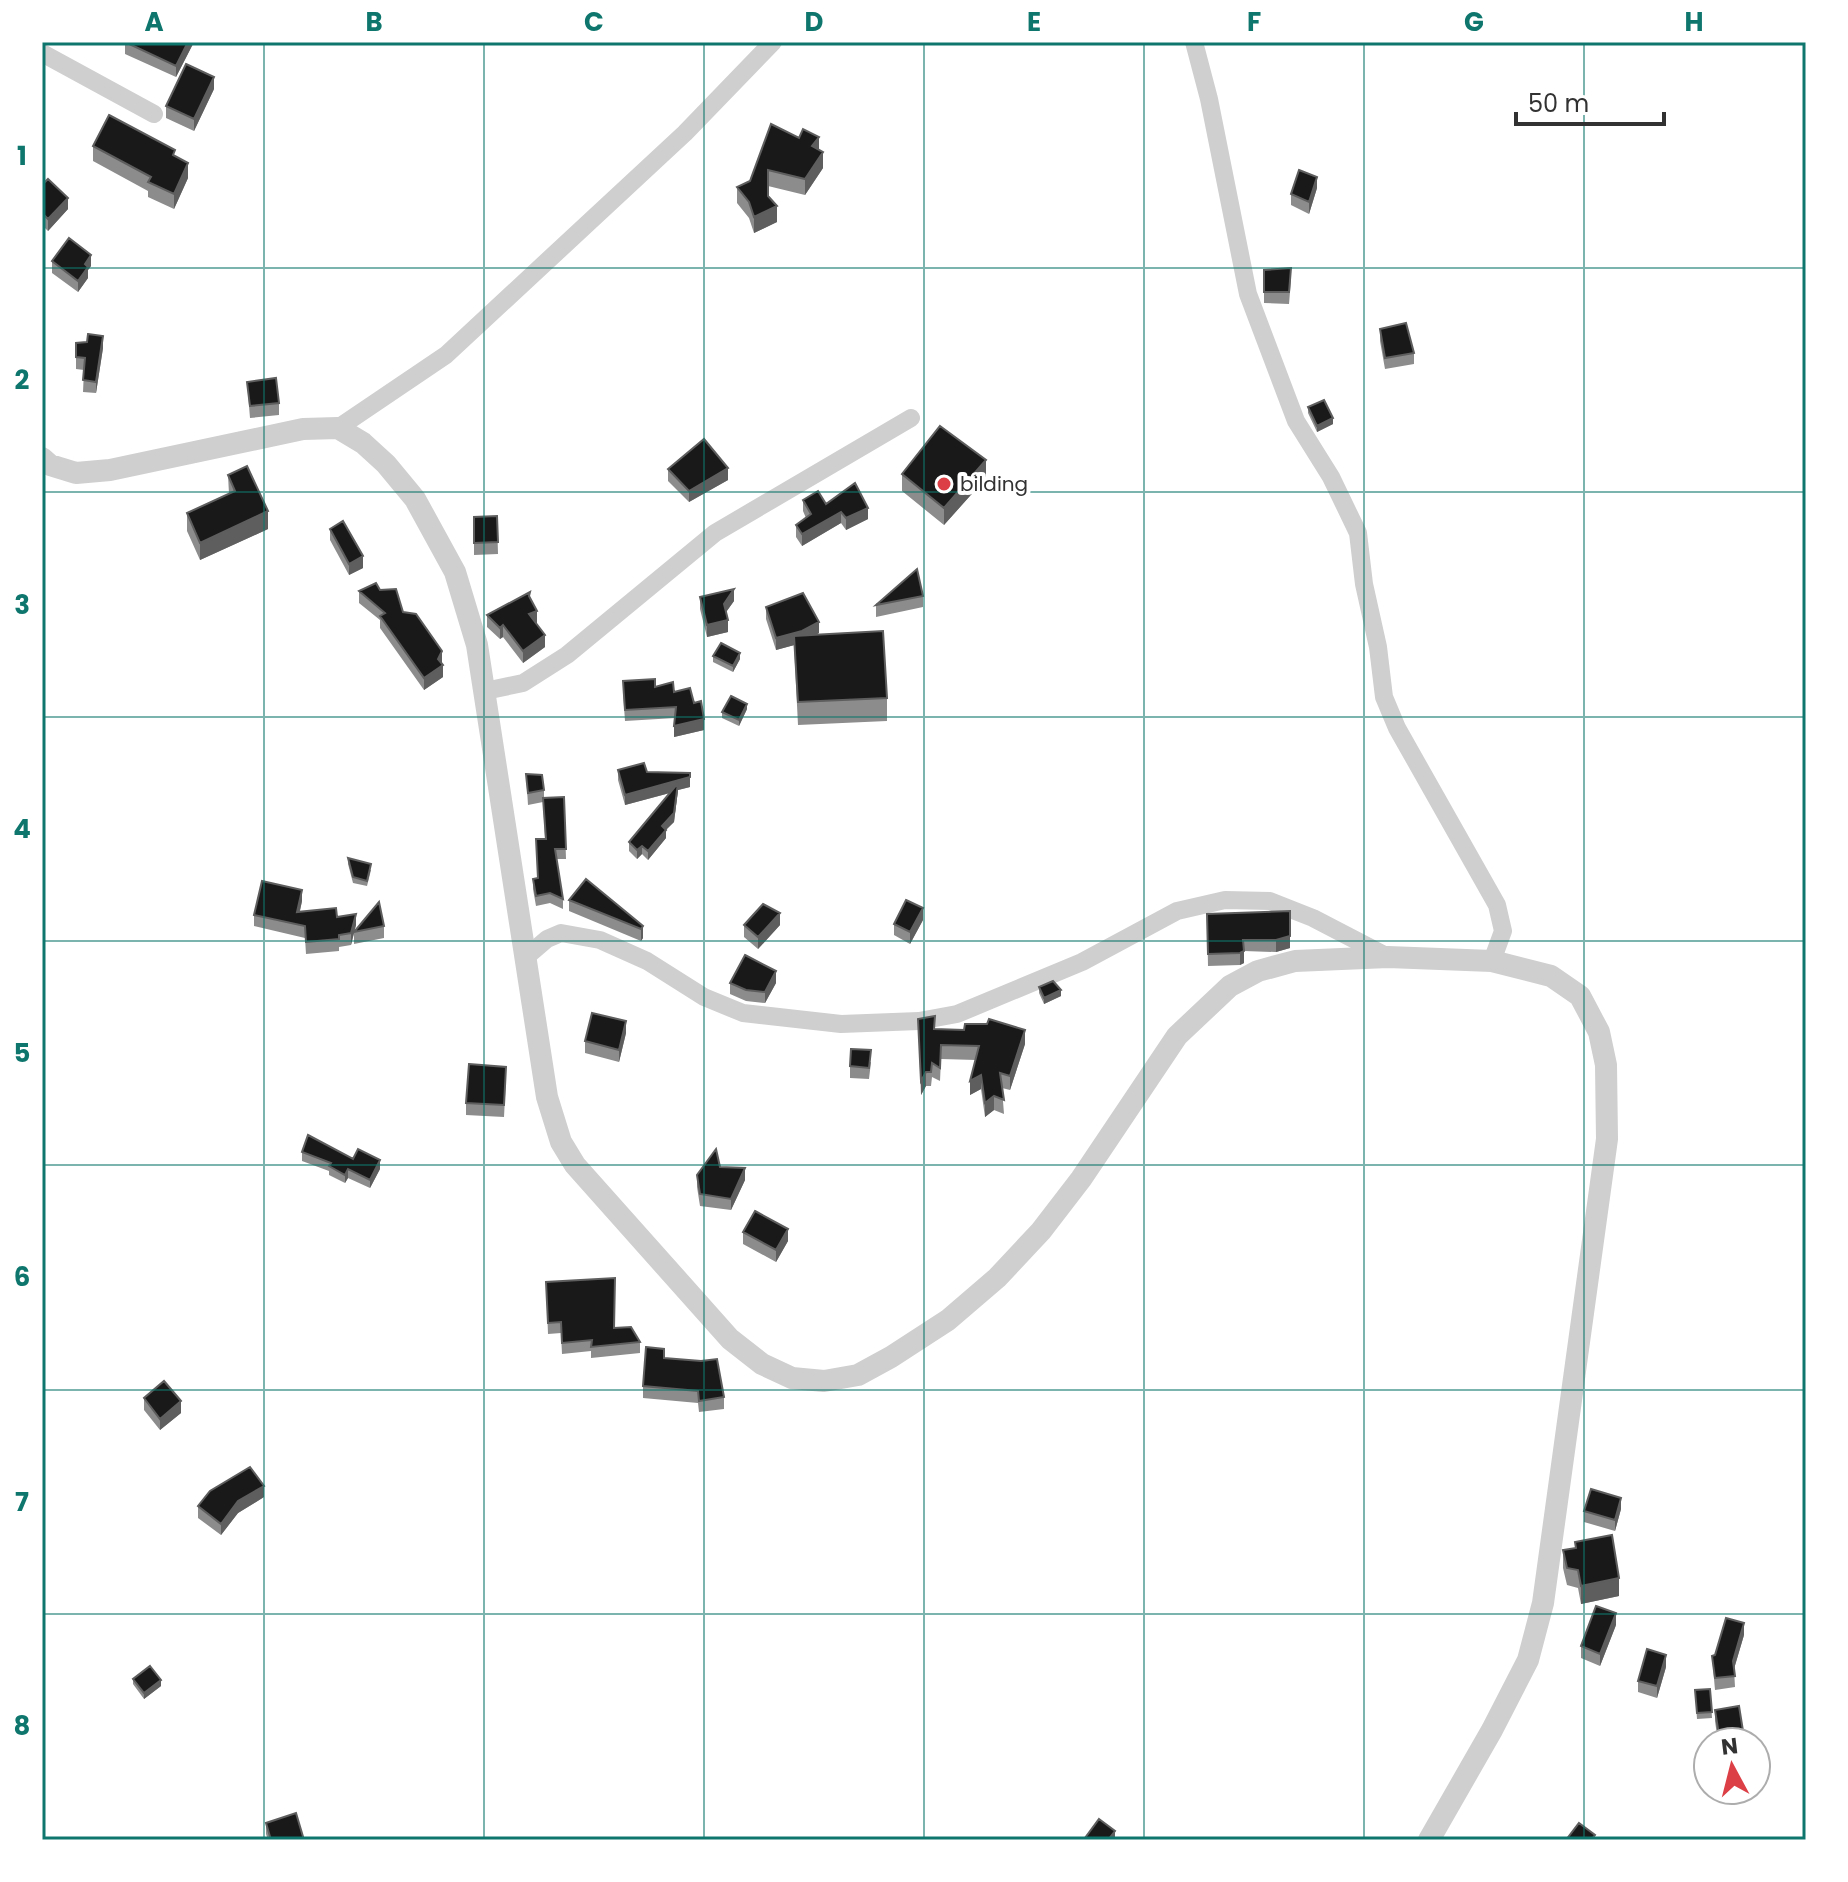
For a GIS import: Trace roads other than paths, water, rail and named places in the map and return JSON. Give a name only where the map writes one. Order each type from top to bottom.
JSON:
[{"type":"street","points":[[42,458],[50,465],[76,473],[110,470],[303,429],[338,428],[446,355],[685,133],[773,42]]},
{"type":"street","points":[[1194,42],[1209,99],[1248,294],[1296,421],[1331,477],[1358,533],[1384,697],[1397,728],[1497,905],[1503,931],[1492,961]]},
{"type":"street","points":[[42,53],[154,114]]},
{"type":"street","points":[[485,691],[523,683],[567,655],[715,533],[911,418]]},
{"type":"street","points":[[338,428],[363,443],[386,464],[415,499],[455,572],[467,607],[485,691],[547,1097],[561,1142],[575,1165],[730,1339],[762,1364],[792,1378],[824,1381],[858,1375],[948,1320],[997,1278],[1041,1231],[1081,1179],[1177,1036],[1230,986],[1258,971],[1295,961],[1388,957],[1492,961],[1551,976],[1580,996],[1599,1032],[1606,1065],[1607,1139],[1543,1603],[1528,1660],[1429,1840]]},
{"type":"street","points":[[526,957],[547,939],[561,933],[600,940],[647,961],[704,997],[743,1013],[841,1024],[919,1021],[957,1014],[1082,962],[1177,911],[1225,900],[1270,901],[1313,918],[1388,957]]},
{"type":"place","name":"bilding","points":[[944,484]]}]
